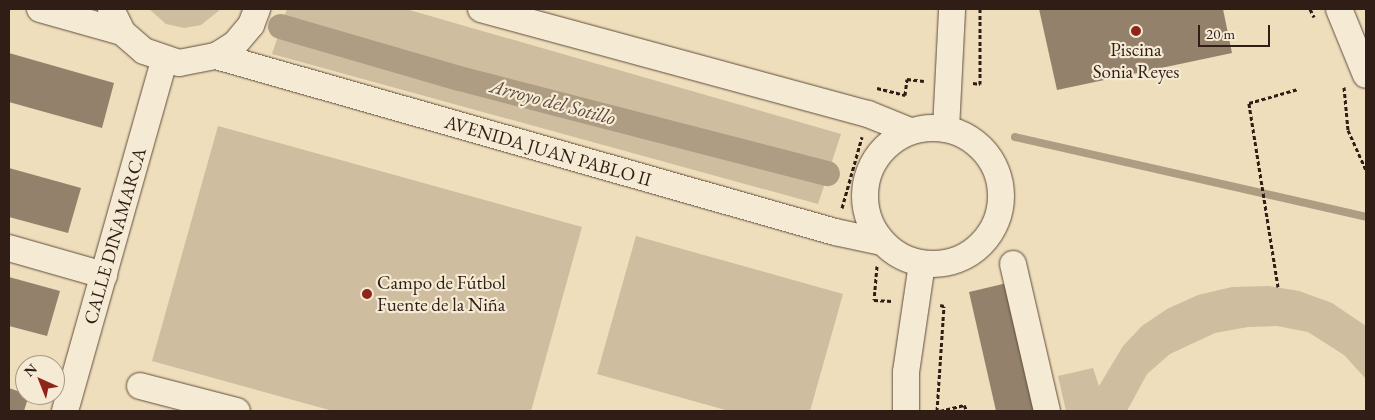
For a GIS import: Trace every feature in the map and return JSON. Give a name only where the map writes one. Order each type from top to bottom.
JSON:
[{"type":"street","points":[[40,9],[117,20],[144,51],[164,60],[198,61],[216,56],[235,44],[251,25],[257,9]]},
{"type":"street","points":[[253,68],[268,9]]},
{"type":"street","points":[[481,9],[868,114],[910,132]]},
{"type":"street","points":[[946,129],[950,82],[952,9]]},
{"type":"street","points":[[1339,9],[1355,78]]},
{"type":"street","name":"AVENIDA JUAN PABLO II","points":[[216,56],[835,232],[880,250]]},
{"type":"street","name":"CALLE DINAMARCA","points":[[65,411],[164,60]]},
{"type":"street","points":[[928,128],[946,129],[965,135],[980,146],[992,161],[1000,179],[1000,208],[990,235],[976,249],[960,259],[941,264],[922,264],[880,250],[865,202],[867,180],[875,159],[891,142],[910,132],[928,128]]},
{"type":"street","points":[[9,248],[104,275]]},
{"type":"street","points":[[906,411],[906,372],[922,264]]},
{"type":"street","points":[[1012,264],[1047,411]]},
{"type":"street","points":[[140,386],[237,411]]},
{"type":"path","points":[[835,232],[877,88],[905,95],[907,80],[980,84],[980,9]]},
{"type":"path","points":[[1310,9],[1318,27]]},
{"type":"path","points":[[1355,78],[1348,130],[1366,170]]},
{"type":"path","points":[[1278,287],[1249,104],[1298,89]]},
{"type":"path","points":[[880,250],[874,300],[944,306],[938,411],[964,405],[967,411]]},
{"type":"shaded area","points":[[149,9],[221,9],[201,25],[184,28],[166,24]]},
{"type":"shaded area","points":[[287,9],[406,9],[841,134],[818,204],[272,54]]},
{"type":"shaded area","name":"Campo de Fútbol Fuente de la Niña","points":[[218,126],[582,227],[531,411],[333,411],[152,361]]},
{"type":"shaded area","points":[[636,236],[843,294],[810,411],[729,411],[597,374]]},
{"type":"shaded area","points":[[1269,286],[1299,291],[1332,303],[1366,326],[1366,379],[1344,355],[1308,332],[1277,326],[1248,327],[1215,333],[1170,354],[1147,374],[1127,411],[1066,411],[1058,376],[1093,368],[1099,386],[1123,346],[1142,326],[1167,309],[1198,295],[1232,287]]},
{"type":"building","name":"Piscina Sonia Reyes","points":[[1039,9],[1223,9],[1232,53],[1057,90]]},
{"type":"building","points":[[9,53],[114,83],[102,128],[9,102]]},
{"type":"building","points":[[9,168],[81,188],[68,233],[9,217]]},
{"type":"building","points":[[9,277],[60,291],[47,336],[9,326]]},
{"type":"building","points":[[1007,283],[1037,411],[996,411],[969,292]]},
{"type":"building","points":[[9,388],[15,390],[15,405],[26,405],[24,411],[9,411]]},
{"type":"waterway","name":"Arroyo del Sotillo","points":[[280,26],[459,78],[827,173]]},
{"type":"waterway","points":[[1015,137],[1364,216]]},
{"type":"place","name":"Piscina Sonia Reyes","points":[[1136,31]]},
{"type":"place","name":"Campo de Fútbol Fuente de la Niña","points":[[367,294]]}]
